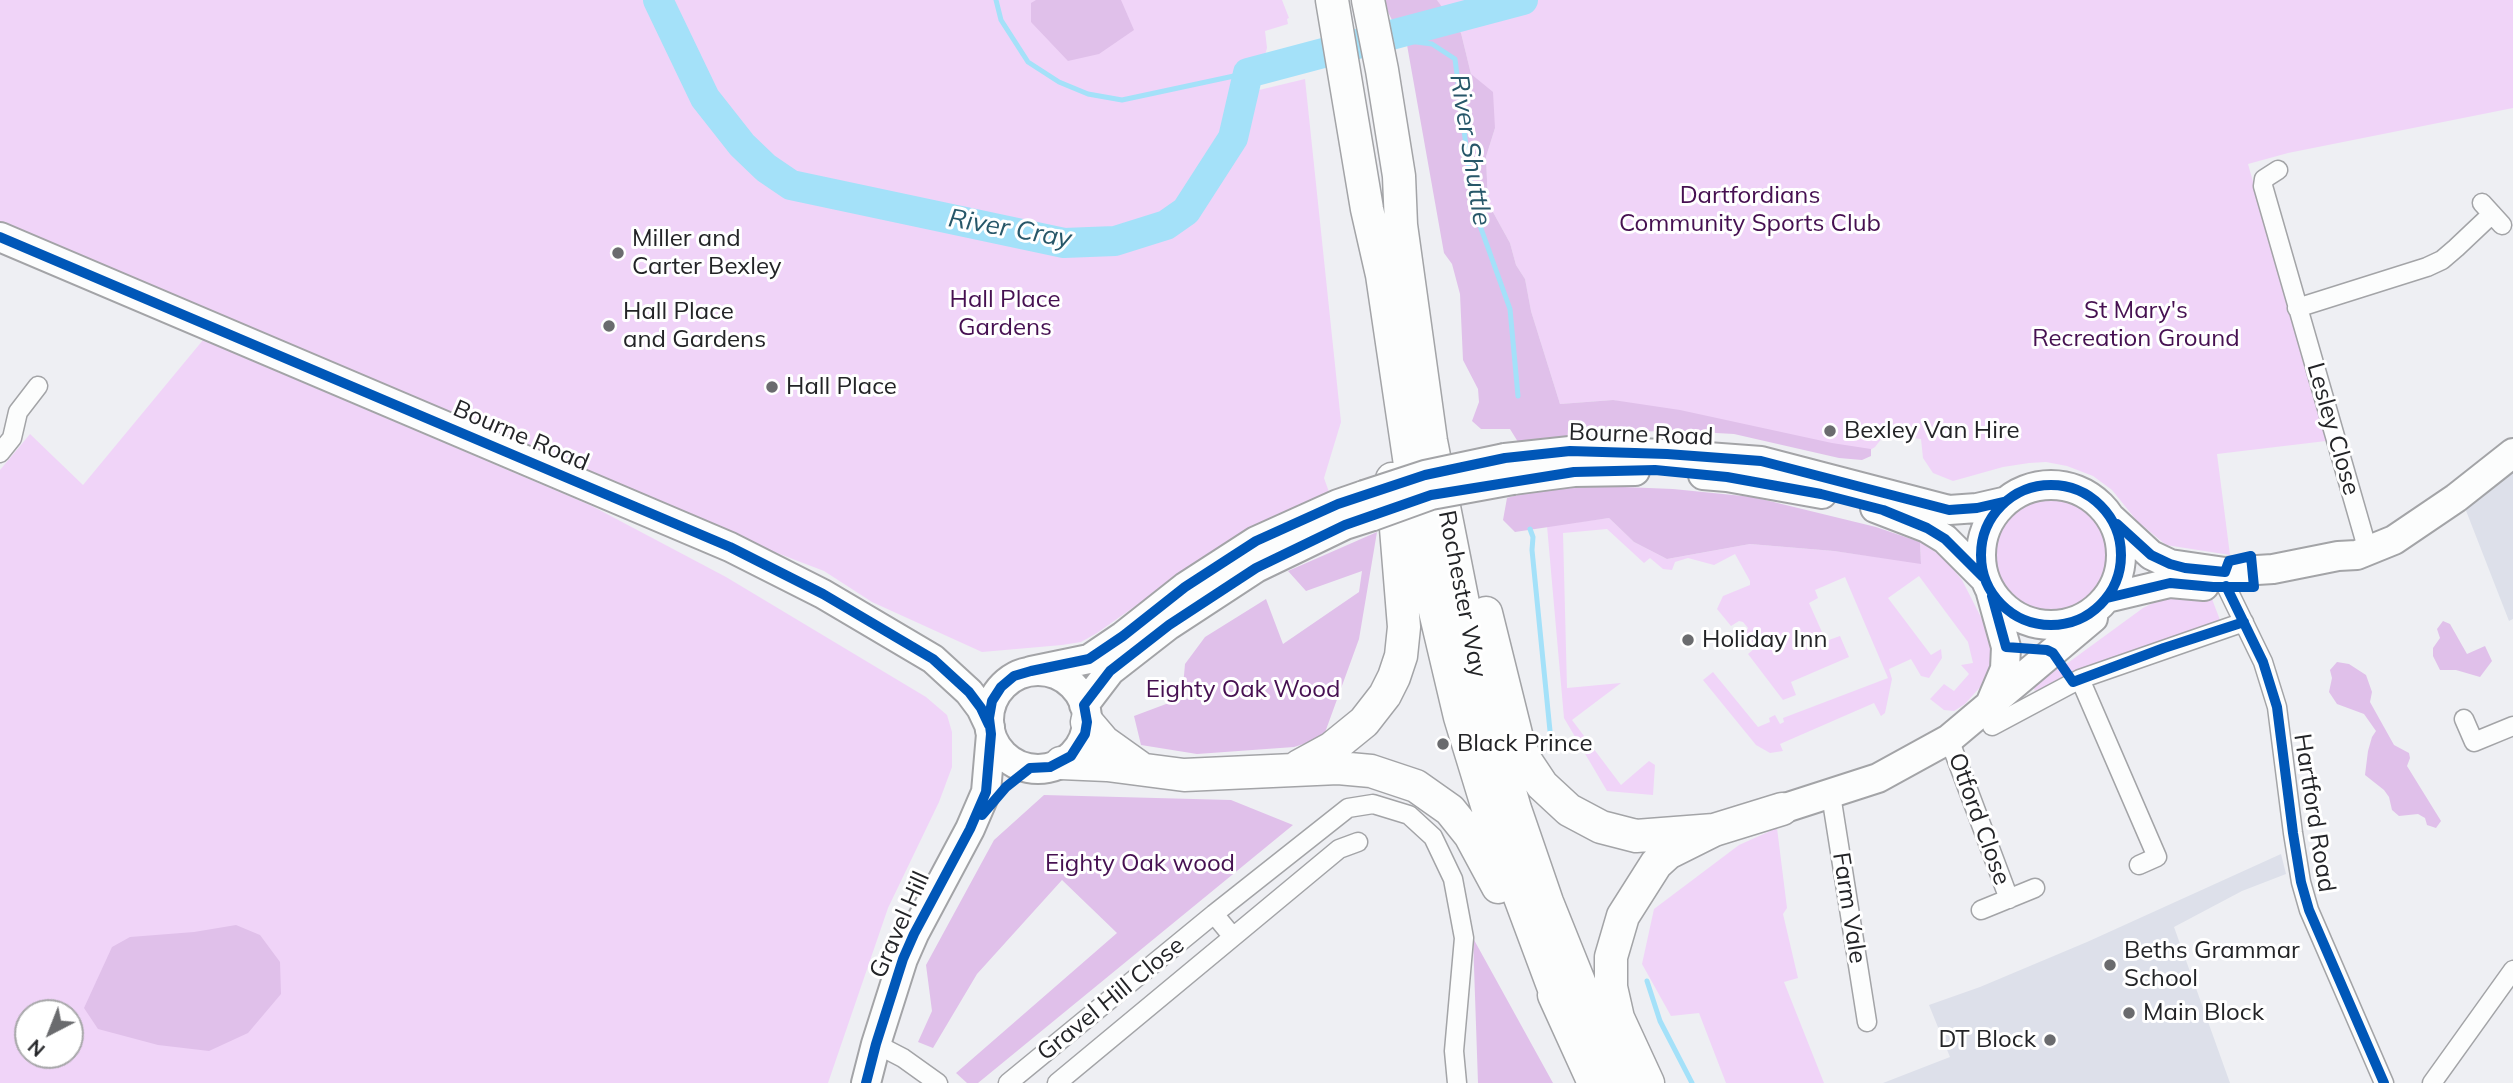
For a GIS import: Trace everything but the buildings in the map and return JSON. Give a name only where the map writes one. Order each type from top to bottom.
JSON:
[{"type":"highway","name":"Rochester Way","points":[[1368,0],[1399,176],[1401,225],[1431,441],[1479,684],[1515,809],[1547,902],[1588,1004],[1625,1083]]},
{"type":"highway","name":"Rochester Way","points":[[1333,3],[1367,209],[1382,275],[1426,573],[1460,717],[1493,825],[1563,1013]]},
{"type":"highway","points":[[1399,176],[1414,222],[1466,535],[1517,738],[1526,761],[1542,785],[1569,810],[1601,827],[1636,836],[1714,830]]},
{"type":"highway","points":[[1292,770],[1332,748],[1364,722],[1385,695],[1401,656],[1404,627],[1393,486],[1368,286],[1367,209]]},
{"type":"highway","points":[[1085,713],[1104,742],[1146,771]]},
{"type":"highway","points":[[1061,763],[1107,765],[1184,775],[1338,768],[1371,771],[1416,786],[1450,810],[1476,845],[1563,1013],[1594,1083]]},
{"type":"highway","points":[[1648,1083],[1618,1018],[1611,987],[1611,957],[1623,916],[1656,864],[1682,844],[1714,830],[1782,809]]},
{"type":"main road","name":"Bourne Road","points":[[0,237],[730,547],[823,594],[933,659],[981,708],[990,731]]},
{"type":"main road","name":"Bourne Road","points":[[1509,469],[1570,451],[1667,454],[1761,461],[1949,510],[1977,508],[2003,502]]},
{"type":"main road","points":[[1987,585],[2010,611],[2028,620],[2048,625],[2085,615],[2106,600],[2170,583],[2255,587],[2295,581],[2340,569],[2362,553],[2394,540],[2428,518],[2513,453]]},
{"type":"main road","name":"Bourne Road","points":[[1085,713],[1110,671],[1169,625],[1256,568],[1345,525],[1368,505],[1425,475],[1509,469],[1574,472],[1655,470],[1727,477],[1821,494],[1883,510],[1927,528],[1945,539],[1987,585]]},
{"type":"main road","points":[[1991,715],[2005,669],[2006,647],[1979,556],[1982,536],[1990,517],[2003,502],[2021,492],[2042,486],[2061,486],[2079,491],[2097,503],[2151,555],[2185,568],[2225,572],[2253,571],[2362,553]]},
{"type":"main road","name":"Bourne Road","points":[[933,659],[992,677],[1023,674],[1089,659],[1185,587],[1256,541],[1338,504],[1368,505]]},
{"type":"main road","points":[[1782,809],[1878,778],[1991,715],[2089,622],[2106,600],[2118,578],[2122,557],[2120,537],[2112,519]]},
{"type":"main road","points":[[1044,671],[1058,675],[1078,692],[1085,713],[1079,746],[1061,763],[1050,767],[1030,768],[1007,758],[998,749],[990,731],[992,701],[1001,687],[1023,674],[1044,671]]},
{"type":"main road","name":"Gravel Hill","points":[[866,1083],[903,959],[970,829],[986,792],[990,731]]},
{"type":"main road","name":"Gravel Hill","points":[[970,829],[1006,787],[1030,768]]},
{"type":"street","name":"Lesley Close","points":[[2278,170],[2264,179],[2263,186],[2362,553]]},
{"type":"street","points":[[2297,308],[2442,260],[2492,214]]},
{"type":"street","points":[[0,453],[12,438],[18,412],[38,386]]},
{"type":"street","name":"Hartford Road","points":[[2226,586],[2263,662],[2277,708],[2293,833],[2309,909],[2384,1083]]},
{"type":"street","points":[[1991,715],[2080,679],[2244,622]]},
{"type":"street","points":[[2080,679],[2157,857],[2139,865]]},
{"type":"street","points":[[2464,719],[2474,743],[2513,726]]},
{"type":"street","name":"Otford Close","points":[[1949,739],[1957,754],[2009,899]]},
{"type":"street","name":"Farm Vale","points":[[1831,795],[1867,1022]]},
{"type":"street","name":"Gravel Hill Close","points":[[1008,1083],[1348,808],[1373,804],[1409,815],[1433,837],[1453,879],[1464,938],[1454,1051],[1457,1083]]},
{"type":"street","name":"Gravel Hill Close","points":[[1057,1083],[1339,849],[1357,842]]},
{"type":"street","name":"Otford Close","points":[[1981,910],[2035,888]]},
{"type":"street","points":[[1214,914],[1233,937]]},
{"type":"street","points":[[2432,1083],[2513,970]]},
{"type":"street","points":[[876,1044],[903,1058],[938,1083]]},
{"type":"shaded area","points":[[2513,471],[2513,619],[2509,621],[2465,508]]},
{"type":"shaded area","name":"Beths Grammar School","points":[[2281,854],[2286,874],[2242,891],[2174,927],[2230,1083],[1883,1083],[1950,1057],[1929,1005],[1980,987],[2087,942]]},
{"type":"green space","name":"Hall Place Gardens","points":[[0,0],[1282,0],[1289,18],[1288,24],[1265,31],[1267,48],[1255,91],[1305,79],[1341,422],[1324,478],[1329,492],[1262,524],[1195,564],[1081,642],[982,652],[872,602],[824,571],[602,486],[0,221]]},
{"type":"green space","points":[[1036,0],[1121,0],[1134,30],[1099,54],[1068,61],[1031,22],[1031,3]]},
{"type":"green space","points":[[1386,0],[1437,0],[1461,33],[1471,74],[1493,92],[1495,128],[1486,157],[1488,203],[1510,243],[1516,265],[1525,279],[1531,311],[1560,404],[1613,400],[1680,410],[1871,449],[1871,456],[1862,460],[1839,458],[1734,434],[1681,431],[1599,432],[1518,442],[1510,429],[1481,429],[1472,421],[1479,402],[1478,389],[1463,360],[1460,294],[1452,264],[1444,253],[1404,28],[1394,24],[1385,6]]},
{"type":"green space","points":[[1437,0],[2513,0],[2513,108],[2288,153],[2248,164],[2326,441],[2217,454],[2230,555],[2166,545],[2137,521],[2112,490],[2093,476],[2067,466],[2046,462],[2029,463],[1953,481],[1933,473],[1923,458],[1921,439],[1899,436],[1882,438],[1875,447],[1862,455],[1613,400],[1560,404],[1531,311],[1525,279],[1516,265],[1510,243],[1488,203],[1486,157],[1495,128],[1471,74],[1461,33]]},
{"type":"green space","points":[[203,340],[590,505],[726,577],[926,697],[947,715],[952,732],[952,767],[939,802],[888,908],[828,1083],[0,1083],[0,470],[30,434],[83,485]]},
{"type":"green space","points":[[1599,486],[1673,489],[1753,497],[1876,527],[1920,542],[1921,564],[1834,551],[1750,544],[1667,559],[1634,542],[1609,518],[1515,532],[1503,520],[1507,498],[1531,491]]},
{"type":"green space","points":[[2050,497],[2072,501],[2091,514],[2104,533],[2108,555],[2104,577],[2091,596],[2072,609],[2050,613],[2028,609],[2009,596],[1996,577],[1992,555],[1996,533],[2009,514],[2028,501]]},
{"type":"green space","points":[[1609,518],[1634,542],[1667,559],[1750,544],[1834,551],[1921,563],[1920,542],[1943,557],[1962,580],[1996,652],[1982,685],[1965,704],[1954,711],[1944,710],[1930,699],[1944,684],[1954,691],[1969,674],[1961,665],[1973,663],[1968,642],[1919,576],[1888,598],[1931,655],[1941,649],[1942,658],[1929,678],[1921,676],[1911,659],[1889,669],[1892,679],[1885,713],[1881,716],[1874,703],[1780,744],[1783,751],[1770,753],[1756,745],[1703,680],[1713,672],[1758,727],[1770,722],[1769,718],[1775,715],[1780,724],[1784,722],[1783,718],[1888,678],[1845,577],[1815,590],[1818,598],[1809,603],[1826,641],[1840,636],[1849,657],[1791,682],[1796,695],[1783,700],[1748,654],[1755,648],[1745,635],[1748,628],[1739,621],[1731,626],[1717,609],[1723,596],[1750,585],[1735,554],[1714,565],[1688,558],[1675,562],[1672,570],[1663,569],[1650,558],[1644,563],[1607,529],[1563,533],[1567,688],[1621,683],[1572,720],[1621,785],[1649,761],[1655,765],[1653,795],[1607,791],[1564,718],[1547,526]]},
{"type":"green space","name":"Eighty Oak Wood","points":[[1377,532],[1359,639],[1323,738],[1294,747],[1197,754],[1141,745],[1134,716],[1182,698],[1185,664],[1205,637],[1266,599],[1283,644],[1359,592],[1362,571],[1306,591],[1288,571]]},
{"type":"green space","points":[[2165,597],[2212,599],[2220,620],[2071,675],[2065,665],[2143,608]]},
{"type":"green space","points":[[2443,621],[2450,624],[2467,654],[2485,646],[2492,661],[2480,677],[2456,670],[2440,670],[2433,656],[2433,648],[2440,638],[2437,629]]},
{"type":"green space","points":[[2054,660],[2066,677],[2035,691],[2030,679]]},
{"type":"green space","points":[[2337,662],[2349,664],[2366,675],[2372,692],[2370,702],[2394,745],[2409,753],[2407,766],[2441,821],[2436,828],[2427,825],[2425,818],[2418,814],[2399,816],[2392,810],[2384,790],[2365,775],[2368,751],[2376,731],[2364,714],[2337,704],[2329,692],[2332,678],[2330,670]]},
{"type":"green space","name":"Eighty Oak wood","points":[[1044,795],[1231,800],[1293,825],[978,1083],[967,1083],[956,1073],[1117,933],[1062,880],[977,974],[933,1048],[918,1042],[932,1011],[926,965],[994,840]]},
{"type":"green space","points":[[1777,828],[1787,908],[1783,914],[1798,978],[1784,982],[1824,1083],[1726,1083],[1699,1013],[1671,1016],[1642,964],[1654,909],[1739,845]]},
{"type":"green space","points":[[236,925],[260,935],[280,962],[281,994],[248,1033],[209,1051],[158,1045],[98,1029],[84,1008],[112,947],[130,937],[194,932]]},
{"type":"green space","points":[[1473,938],[1553,1083],[1478,1083]]},
{"type":"waterway","name":"River Cray","points":[[658,0],[705,98],[742,145],[766,168],[791,185],[1064,243],[1115,241],[1166,225],[1186,211],[1233,138],[1248,73],[1523,0]]},
{"type":"waterway","points":[[996,0],[1001,20],[1028,62],[1059,82],[1088,94],[1122,100],[1248,73]]},
{"type":"waterway","name":"River Shuttle","points":[[1385,38],[1432,44],[1455,59],[1474,209],[1510,309],[1518,396]]},
{"type":"waterway","name":"River Shuttle","points":[[1530,529],[1533,537],[1532,550],[1551,741]]},
{"type":"waterway","name":"River Shuttle","points":[[1647,981],[1660,1021],[1692,1083]]},
{"type":"cycle path","points":[[0,237],[730,547],[823,594],[933,659],[969,692],[989,725]]},
{"type":"cycle path","points":[[866,1083],[903,959],[970,829],[986,792],[991,734],[989,718],[992,701],[1001,687],[1014,676],[1089,659],[1185,587],[1256,541],[1338,504],[1425,475],[1505,458],[1570,451],[1761,461],[1949,510],[1977,508],[2003,502]]},
{"type":"cycle path","points":[[982,815],[1006,787],[1030,768],[1050,767],[1071,756],[1085,734],[1087,722],[1084,705],[1110,671],[1169,625],[1256,568],[1345,525],[1431,495],[1574,472],[1655,470],[1727,477],[1821,494],[1883,510],[1927,528],[1945,539],[1983,577]]},
{"type":"cycle path","points":[[2051,485],[2078,490],[2100,506],[2116,528],[2121,555],[2116,582],[2100,604],[2078,620],[2051,625],[2024,620],[2002,604],[1986,582],[1981,555],[1986,528],[2002,506],[2024,490],[2051,485]]},
{"type":"cycle path","points":[[2107,598],[2170,583],[2254,587],[2251,556],[2229,561],[2225,572],[2185,568],[2151,555],[2117,524]]},
{"type":"cycle path","points":[[2226,586],[2263,662],[2277,707],[2293,833],[2301,882],[2309,910],[2384,1083]]},
{"type":"cycle path","points":[[1992,596],[2006,647],[2047,650],[2053,653],[2073,682],[2244,622]]},
{"type":"place","name":"Miller and Carter Bexley","points":[[618,253]]},
{"type":"place","name":"Hall Place and Gardens","points":[[609,326]]},
{"type":"place","name":"Hall Place","points":[[772,387]]},
{"type":"place","name":"Bexley Van Hire","points":[[1830,431]]},
{"type":"place","name":"Holiday Inn","points":[[1688,640]]},
{"type":"place","name":"Black Prince","points":[[1443,744]]},
{"type":"place","name":"Beths Grammar School","points":[[2110,965]]},
{"type":"place","name":"Main Block","points":[[2129,1013]]},
{"type":"place","name":"DT Block","points":[[2050,1040]]},
{"type":"park label","name":"Dartfordians Community Sports Club","points":[[1750,210]]},
{"type":"park label","name":"St Mary's Recreation Ground","points":[[2136,325]]}]
